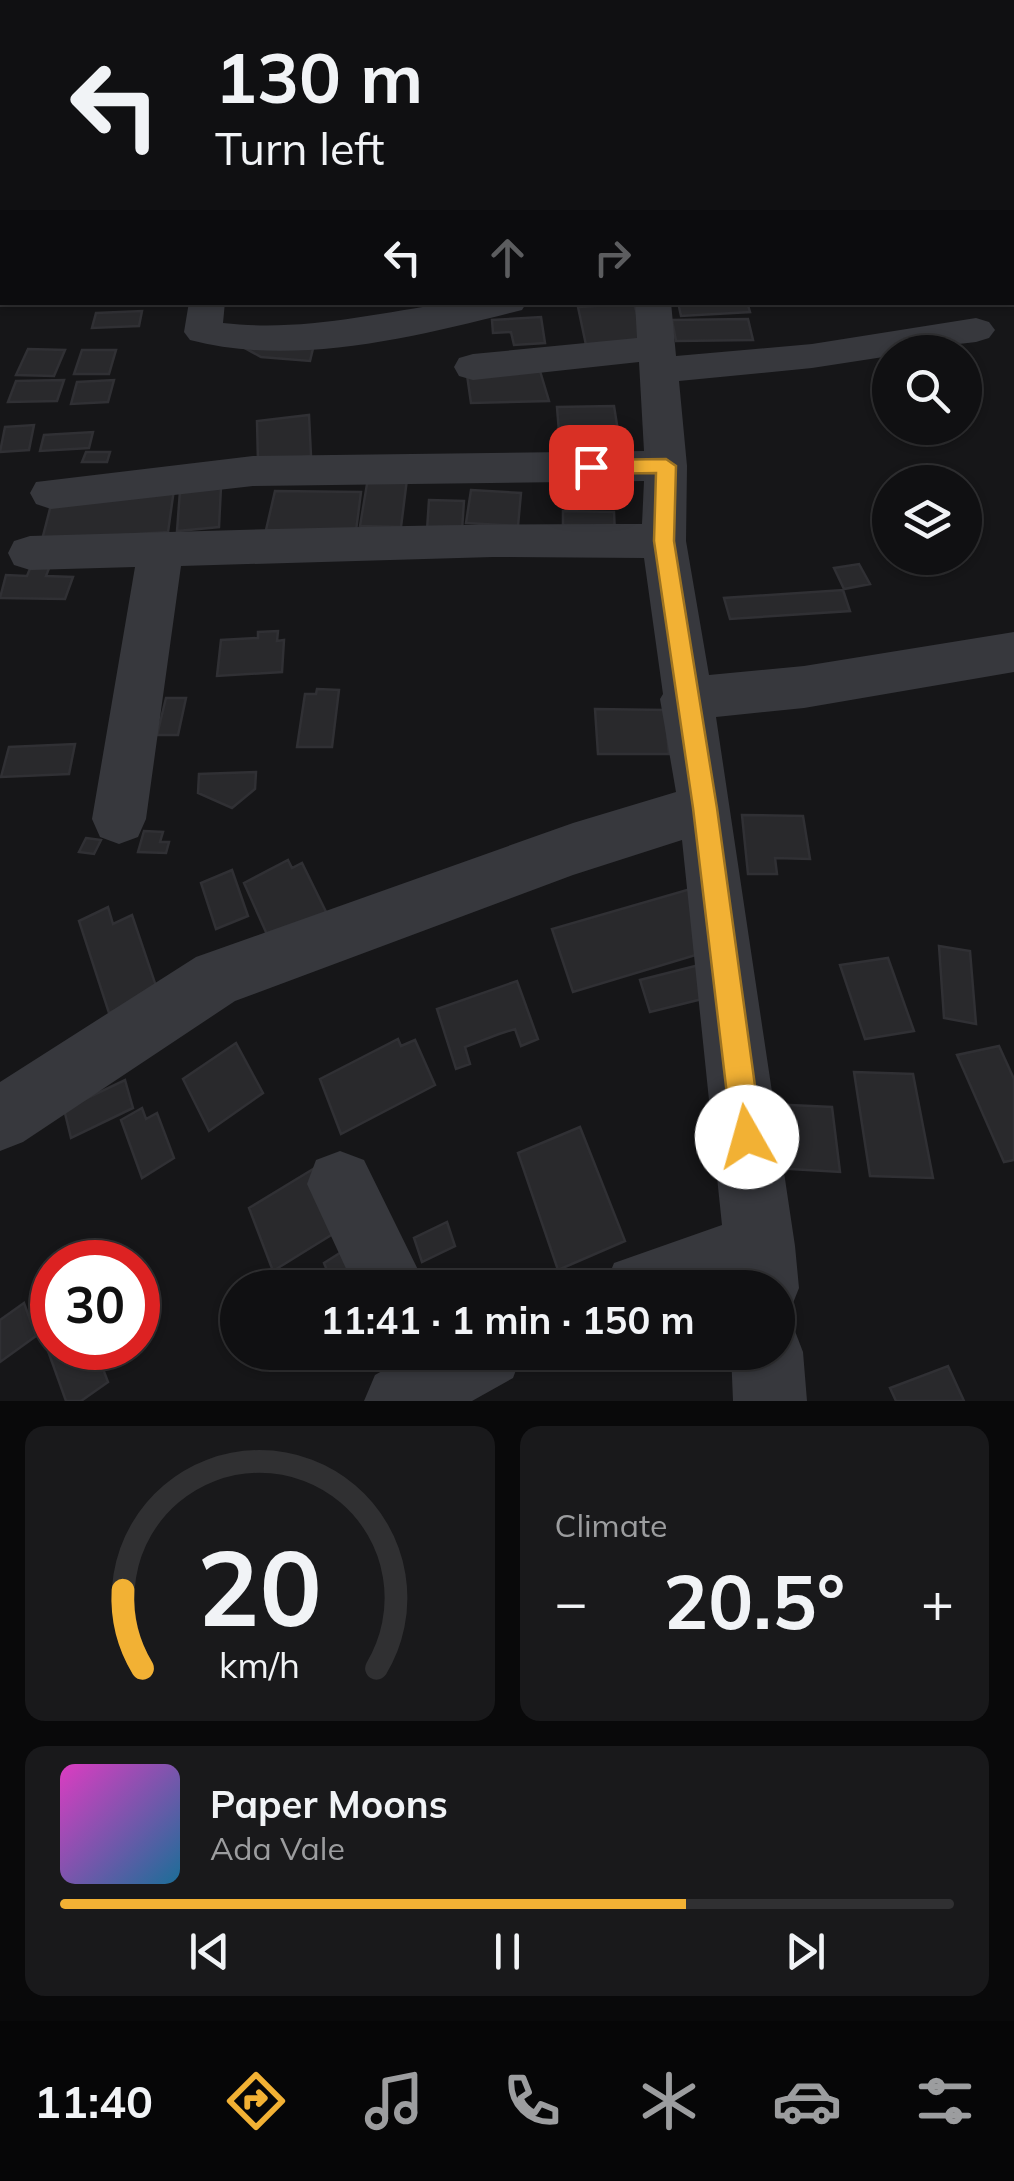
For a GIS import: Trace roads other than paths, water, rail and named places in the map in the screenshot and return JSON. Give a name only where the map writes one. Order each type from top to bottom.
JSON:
[{"type":"street","points":[[207,305],[203,332],[244,337],[390,326],[494,305]]},
{"type":"street","points":[[473,366],[656,340],[812,356],[976,330]]},
{"type":"street","points":[[656,340],[666,466],[664,541],[685,699],[705,808],[763,1267]]},
{"type":"street","points":[[51,493],[253,472],[666,466]]},
{"type":"street","points":[[30,553],[493,540],[664,541]]},
{"type":"street","points":[[119,819],[161,548]]},
{"type":"street","points":[[685,699],[804,686],[1014,652]]},
{"type":"street","points":[[0,1119],[217,978],[442,894],[705,808]]},
{"type":"street","points":[[340,1184],[383,1270]]},
{"type":"street","points":[[768,1370],[770,1401]]}]
